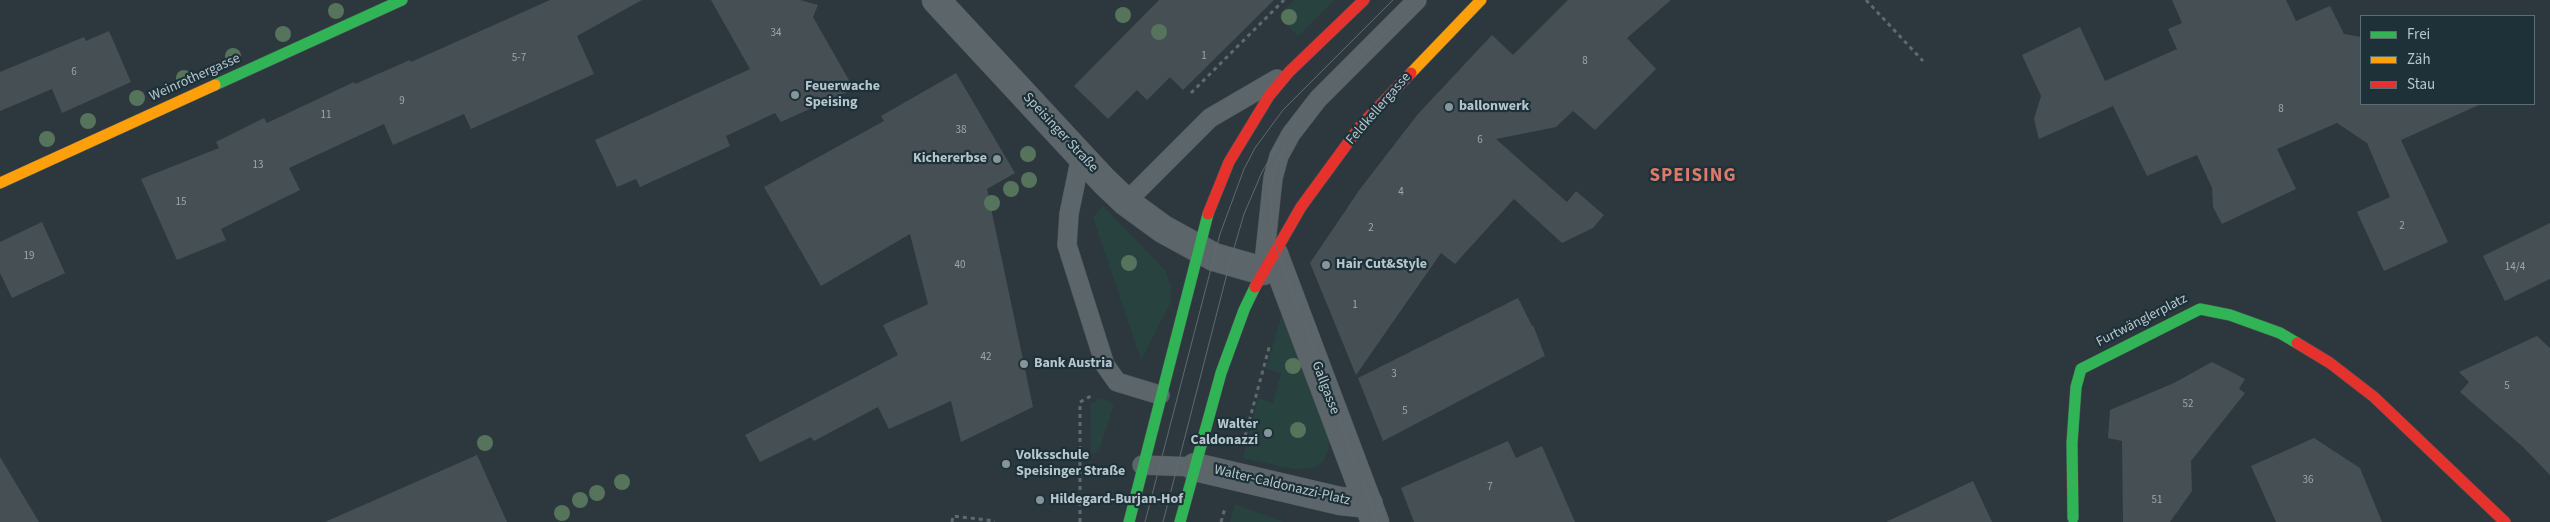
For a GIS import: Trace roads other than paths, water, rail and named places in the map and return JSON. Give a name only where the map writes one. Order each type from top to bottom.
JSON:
[{"type":"main road","name":"Weinrothergasse","points":[[0,183],[402,0]]},
{"type":"main road","points":[[1129,522],[1198,249],[1212,203],[1229,162],[1254,117],[1289,72],[1364,0]]},
{"type":"main road","name":"Feldkellergasse","points":[[1268,263],[1301,207],[1361,125],[1481,0]]},
{"type":"main road","points":[[1180,522],[1221,373],[1244,310],[1268,263]]},
{"type":"main road","name":"Furtwänglerplatz","points":[[2073,518],[2072,443],[2076,387],[2081,369],[2200,309],[2230,316],[2280,333],[2330,363],[2374,397],[2505,522]]},
{"type":"street","name":"Speisinger Straße","points":[[936,0],[1126,202],[1163,229],[1198,249],[1230,262],[1268,263]]},
{"type":"street","name":"Gallgasse","points":[[1268,263],[1372,513]]},
{"type":"street","name":"Walter-Caldonazzi-Platz","points":[[1195,467],[1340,501],[1372,513]]},
{"type":"lane","points":[[1268,263],[1270,191],[1275,167],[1284,146],[1318,99],[1417,0]]},
{"type":"lane","points":[[1126,202],[1210,118],[1289,72]]},
{"type":"lane","points":[[1081,156],[1069,214],[1067,245],[1105,365],[1117,382],[1160,395]]},
{"type":"lane","points":[[1142,466],[1195,467]]},
{"type":"tram line","points":[[1145,522],[1220,234],[1244,169],[1255,148],[1283,110],[1393,0]]},
{"type":"tram line","points":[[1163,522],[1230,262],[1244,214],[1262,172],[1282,138],[1306,109],[1417,0]]},
{"type":"tram line","points":[[1286,144],[1275,167],[1270,191],[1273,239],[1377,522]]},
{"type":"place","name":"Feuerwache Speising","points":[[795,95]]},
{"type":"place","name":"ballonwerk","points":[[1449,107]]},
{"type":"place","name":"Kichererbse","points":[[997,159]]},
{"type":"place","name":"Hair Cut&Style","points":[[1326,265]]},
{"type":"place","name":"Bank Austria","points":[[1024,364]]},
{"type":"place","name":"Walter Caldonazzi","points":[[1268,433]]},
{"type":"place","name":"Volksschule Speisinger Straße","points":[[1006,464]]},
{"type":"place","name":"Hildegard-Burjan-Hof","points":[[1040,500]]},
{"type":"district","name":"SPEISING","points":[[1693,177]]}]
